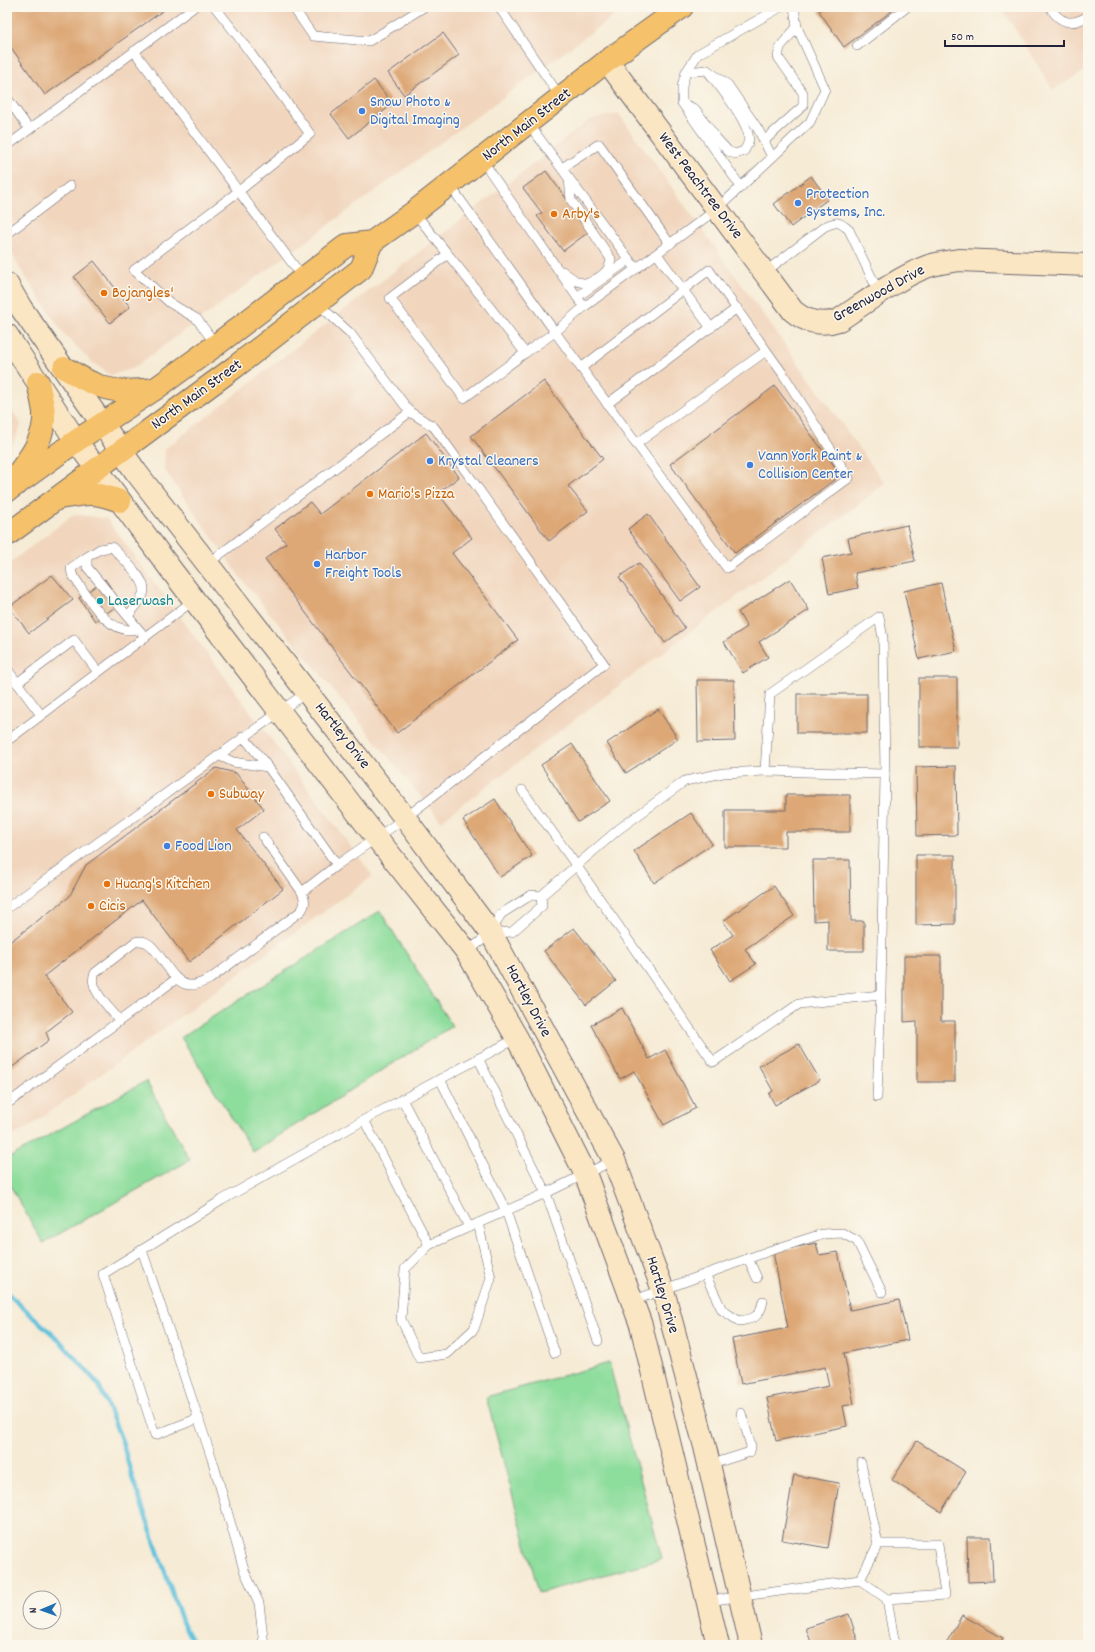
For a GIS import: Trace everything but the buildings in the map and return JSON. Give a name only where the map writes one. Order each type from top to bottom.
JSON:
[{"type":"main road","name":"North Main Street","points":[[7,490],[76,441],[103,425],[155,389],[216,345],[347,245],[372,242],[414,212],[607,61],[682,7]]},
{"type":"main road","name":"North Main Street","points":[[7,535],[235,367],[361,268],[372,242]]},
{"type":"main road","points":[[309,274],[317,303]]},
{"type":"main road","points":[[64,368],[98,386],[127,391],[155,389]]},
{"type":"main road","points":[[7,490],[40,440],[44,415],[38,382]]},
{"type":"main road","points":[[57,498],[87,493],[100,494],[120,501]]},
{"type":"street","name":"West Peachtree Drive","points":[[607,61],[793,311]]},
{"type":"street","name":"Greenwood Drive","points":[[793,311],[799,316],[814,323],[831,323],[839,320],[908,275],[926,267],[946,262],[959,260],[1088,265]]},
{"type":"street","name":"Hartley Drive","points":[[7,284],[21,308],[121,451],[280,659],[308,691],[491,933],[614,1160],[663,1290],[709,1466],[751,1645]]},
{"type":"street","name":"Hartley Drive","points":[[7,335],[96,469],[279,711],[467,952],[517,1038],[585,1173],[641,1325],[718,1645]]},
{"type":"lane","points":[[7,146],[194,7]]},
{"type":"lane","points":[[215,7],[310,134],[239,191],[134,270],[171,304],[197,319],[216,345]]},
{"type":"lane","points":[[293,7],[313,36],[369,41],[424,7]]},
{"type":"lane","points":[[499,7],[561,98]]},
{"type":"lane","points":[[740,187],[682,103],[682,86],[686,72],[698,54],[781,7]]},
{"type":"lane","points":[[448,254],[390,298],[464,398],[555,332],[584,307],[717,209],[810,122],[825,89],[797,27],[794,7]]},
{"type":"lane","points":[[856,46],[907,7]]},
{"type":"lane","points":[[1050,7],[1053,13],[1066,22],[1079,22],[1088,16]]},
{"type":"lane","points":[[764,141],[803,106],[803,93],[778,57],[780,47],[797,27]]},
{"type":"lane","points":[[134,52],[239,191],[309,274]]},
{"type":"lane","points":[[686,72],[707,70],[728,85],[758,129],[772,157]]},
{"type":"lane","points":[[682,103],[695,109],[716,140],[728,151],[735,154],[744,151],[749,142],[747,128],[735,107],[707,70]]},
{"type":"lane","points":[[7,98],[29,129]]},
{"type":"lane","points":[[528,123],[636,269]]},
{"type":"lane","points":[[562,168],[599,144],[670,244]]},
{"type":"lane","points":[[482,160],[584,307]]},
{"type":"lane","points":[[556,266],[576,281],[587,284],[606,272],[610,266],[611,259],[571,200],[568,178]]},
{"type":"lane","points":[[449,184],[555,332],[581,368],[607,404],[727,568],[849,478],[783,374],[709,270],[581,368]]},
{"type":"lane","points":[[7,234],[70,186]]},
{"type":"lane","points":[[414,212],[525,353]]},
{"type":"lane","points":[[765,272],[824,227],[833,222],[841,223],[849,230],[880,294]]},
{"type":"lane","points":[[657,254],[711,328]]},
{"type":"lane","points":[[577,297],[629,260]]},
{"type":"lane","points":[[302,892],[337,865],[405,818],[604,664],[434,427],[410,412],[350,333],[317,303]]},
{"type":"lane","points":[[607,404],[737,308]]},
{"type":"lane","points":[[636,444],[766,350]]},
{"type":"lane","points":[[207,564],[410,412]]},
{"type":"lane","points":[[128,616],[139,602],[144,589],[141,579],[112,547],[100,549],[71,568],[72,574],[98,611],[111,624],[131,631],[138,629]]},
{"type":"lane","points":[[87,557],[87,567],[145,637]]},
{"type":"lane","points":[[7,741],[194,600]]},
{"type":"lane","points":[[765,771],[770,694],[879,617],[883,638],[885,774],[877,1097]]},
{"type":"lane","points":[[17,683],[74,640],[98,672]]},
{"type":"lane","points":[[7,670],[41,715]]},
{"type":"lane","points":[[7,908],[243,736],[308,691]]},
{"type":"lane","points":[[243,736],[268,767],[337,865]]},
{"type":"lane","points":[[218,755],[233,762],[268,767]]},
{"type":"lane","points":[[467,952],[491,933],[501,914],[531,895],[541,896],[619,829],[685,781],[723,773],[765,771],[885,774]]},
{"type":"lane","points":[[522,790],[713,1062],[799,1004],[880,995]]},
{"type":"lane","points":[[119,1020],[94,989],[93,977],[95,973],[135,942],[140,940],[149,943],[176,979],[188,985],[194,985],[210,979],[301,911],[305,901],[302,892],[263,837]]},
{"type":"lane","points":[[491,933],[512,932],[542,906],[541,896]]},
{"type":"lane","points":[[7,1104],[176,979]]},
{"type":"lane","points":[[199,1418],[155,1434],[103,1274],[222,1200],[402,1099],[517,1038]]},
{"type":"lane","points":[[478,1058],[546,1193],[598,1341]]},
{"type":"lane","points":[[440,1079],[506,1211],[555,1353]]},
{"type":"lane","points":[[402,1099],[474,1225],[491,1278],[474,1328],[447,1354],[419,1358],[401,1319],[405,1269],[429,1245],[474,1225],[506,1211],[546,1193],[614,1160]]},
{"type":"lane","points":[[364,1120],[429,1245]]},
{"type":"lane","points":[[632,1301],[748,1258],[822,1234],[842,1233],[857,1241],[882,1292]]},
{"type":"lane","points":[[142,1250],[221,1486],[244,1570],[260,1603],[264,1645]]},
{"type":"lane","points":[[748,1258],[757,1278]]},
{"type":"lane","points":[[704,1274],[722,1310],[739,1321],[752,1319],[761,1311],[763,1301]]},
{"type":"lane","points":[[709,1466],[750,1452],[751,1446],[741,1413]]},
{"type":"lane","points":[[860,1580],[878,1544],[861,1463]]},
{"type":"lane","points":[[708,1601],[860,1580],[887,1600],[945,1595],[938,1544],[878,1544]]},
{"type":"lane","points":[[887,1600],[895,1645]]},
{"type":"shaded area","points":[[7,7],[626,7],[132,369],[110,375],[91,361],[64,334],[21,270],[7,246]]},
{"type":"shaded area","points":[[1001,7],[1088,7],[1088,69],[1053,90]]},
{"type":"shaded area","points":[[619,114],[885,484],[441,821],[240,577],[164,469],[165,449],[591,119]]},
{"type":"shaded area","points":[[7,402],[21,425],[10,451],[7,453]]},
{"type":"shaded area","points":[[74,514],[107,519],[373,876],[26,1129],[7,1138],[7,565]]},
{"type":"green space","points":[[380,911],[452,1026],[253,1152],[181,1037]]},
{"type":"green space","points":[[146,1081],[190,1160],[43,1243],[7,1180],[7,1159]]},
{"type":"green space","points":[[609,1363],[662,1559],[539,1593],[486,1397]]},
{"type":"waterway","points":[[7,1293],[60,1341],[99,1385],[122,1441],[132,1477],[183,1624],[195,1645]]},
{"type":"place","name":"Snow Photo & Digital Imaging","points":[[362,111]]},
{"type":"place","name":"Protection Systems, Inc.","points":[[798,203]]},
{"type":"place","name":"Arby's","points":[[554,214]]},
{"type":"place","name":"Bojangles'","points":[[104,293]]},
{"type":"place","name":"Krystal Cleaners","points":[[430,461]]},
{"type":"place","name":"Vann York Paint & Collision Center","points":[[750,465]]},
{"type":"place","name":"Mario's Pizza","points":[[370,494]]},
{"type":"place","name":"Harbor Freight Tools","points":[[317,564]]},
{"type":"place","name":"Laserwash","points":[[100,601]]},
{"type":"place","name":"Subway","points":[[211,794]]},
{"type":"place","name":"Food Lion","points":[[167,846]]},
{"type":"place","name":"Huang's Kitchen","points":[[107,884]]},
{"type":"place","name":"Cicis","points":[[91,906]]}]
